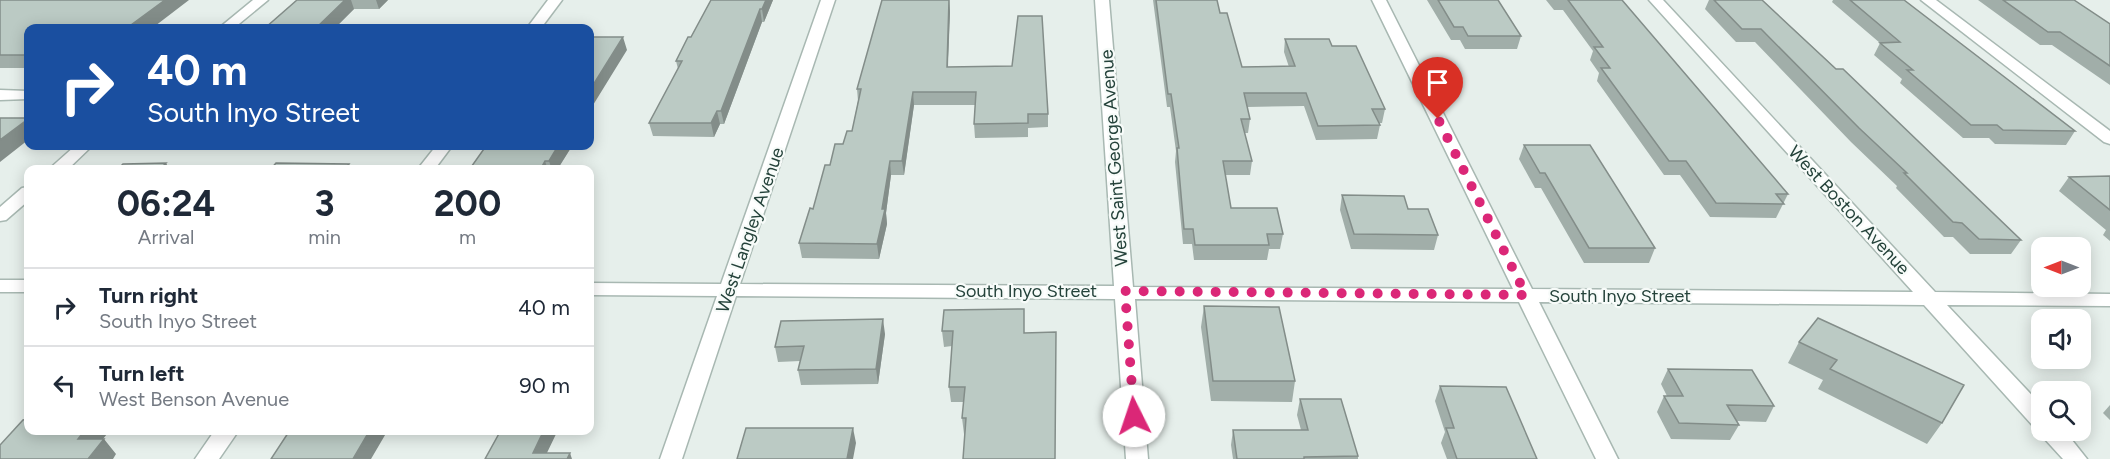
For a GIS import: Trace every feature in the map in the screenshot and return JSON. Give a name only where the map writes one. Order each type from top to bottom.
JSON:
[{"type":"street","points":[[231,24],[261,0]]},
{"type":"street","points":[[537,24],[555,0]]},
{"type":"street","name":"West Langley Avenue","points":[[671,459],[828,0]]},
{"type":"street","name":"West Saint George Avenue","points":[[1102,0],[1137,459]]},
{"type":"street","points":[[1379,0],[1607,459]]},
{"type":"street","name":"West Boston Avenue","points":[[1656,0],[2031,409]]},
{"type":"street","points":[[1928,0],[2110,139]]},
{"type":"street","points":[[0,95],[24,96]]},
{"type":"street","points":[[62,165],[79,150]]},
{"type":"street","points":[[429,165],[441,150]]},
{"type":"street","points":[[0,216],[24,195]]},
{"type":"street","points":[[0,286],[24,286]]},
{"type":"street","name":"South Inyo Street","points":[[594,290],[1125,291],[2110,300]]},
{"type":"street","points":[[206,459],[224,435]]},
{"type":"street","points":[[2060,441],[2076,459]]},
{"type":"building","points":[[0,0],[165,0],[132,24],[24,24],[24,55],[0,55]]},
{"type":"building","points":[[297,0],[345,0],[320,24],[270,24]]},
{"type":"building","points":[[711,0],[766,0],[760,9],[721,111],[717,111],[711,123],[649,123],[682,61],[676,61],[688,37],[691,37]]},
{"type":"building","points":[[882,0],[949,0],[947,67],[1012,66],[1018,16],[1042,16],[1048,114],[1028,114],[1028,123],[974,124],[976,92],[913,92],[902,161],[890,161],[882,209],[885,209],[877,244],[799,243],[810,208],[813,209],[825,165],[830,165],[835,144],[843,144],[847,131],[852,131],[861,89],[857,89]]},
{"type":"building","points":[[1156,0],[1217,0],[1220,13],[1227,13],[1242,67],[1295,66],[1285,39],[1329,39],[1332,46],[1356,46],[1385,109],[1372,109],[1380,125],[1318,126],[1306,93],[1244,93],[1250,119],[1241,119],[1252,161],[1223,161],[1231,208],[1277,208],[1283,234],[1267,234],[1269,245],[1195,245],[1193,229],[1184,229],[1177,148],[1179,148],[1171,94],[1168,94]]},
{"type":"building","points":[[1438,0],[1498,0],[1521,36],[1468,36],[1463,27],[1454,27]]},
{"type":"building","points":[[1568,0],[1622,0],[1788,194],[1776,194],[1784,204],[1716,203],[1686,161],[1669,161],[1601,68],[1610,68],[1594,47],[1603,47]]},
{"type":"building","points":[[1714,0],[1762,0],[1836,69],[1843,69],[2021,240],[1979,239],[1962,223],[1953,222],[1904,173],[1907,173],[1761,29],[1742,29]]},
{"type":"building","points":[[1850,0],[1904,0],[2075,131],[2003,130],[1997,125],[1971,125],[1907,70],[1913,70],[1880,43],[1900,42]]},
{"type":"building","points":[[2003,0],[2074,0],[2110,24],[2110,66],[2060,32],[2048,32]]},
{"type":"building","points":[[594,37],[623,37],[594,84]]},
{"type":"building","points":[[0,118],[24,118],[24,122],[0,140]]},
{"type":"building","points":[[1524,145],[1590,145],[1655,248],[1589,248],[1545,173],[1540,173]]},
{"type":"building","points":[[483,150],[556,150],[549,161],[545,161],[543,165],[473,165]]},
{"type":"building","points":[[166,163],[164,165],[123,164]]},
{"type":"building","points":[[276,163],[349,164],[348,165],[274,165]]},
{"type":"building","points":[[2110,176],[2110,210],[2069,177]]},
{"type":"building","points":[[1342,195],[1404,196],[1408,209],[1428,209],[1438,235],[1354,234]]},
{"type":"building","points":[[1204,306],[1279,307],[1295,381],[1213,381]]},
{"type":"building","points":[[1024,309],[1024,333],[1056,332],[1055,459],[963,459],[966,418],[962,418],[965,387],[949,387],[953,331],[942,331],[944,310]]},
{"type":"building","points":[[1818,318],[1964,385],[1942,423],[1830,369],[1837,360],[1799,342]]},
{"type":"building","points":[[883,319],[876,369],[798,370],[804,346],[775,347],[781,321]]},
{"type":"building","points":[[1668,369],[1752,370],[1774,406],[1727,405],[1739,425],[1679,423],[1664,396],[1683,396]]},
{"type":"building","points":[[1440,386],[1506,387],[1537,459],[1457,459],[1446,428],[1454,428]]},
{"type":"building","points":[[1300,399],[1341,399],[1358,456],[1237,459],[1233,430],[1308,430]]},
{"type":"building","points":[[23,420],[24,435],[81,435],[78,439],[104,439],[88,459],[0,459],[0,445]]},
{"type":"building","points":[[746,428],[853,428],[847,459],[737,459]]},
{"type":"building","points":[[287,435],[367,435],[353,459],[271,459]]},
{"type":"building","points":[[498,435],[542,435],[533,453],[570,453],[567,459],[485,459]]},
{"type":"route","points":[[1134,416],[1125,291],[1526,295],[1438,119]]}]
